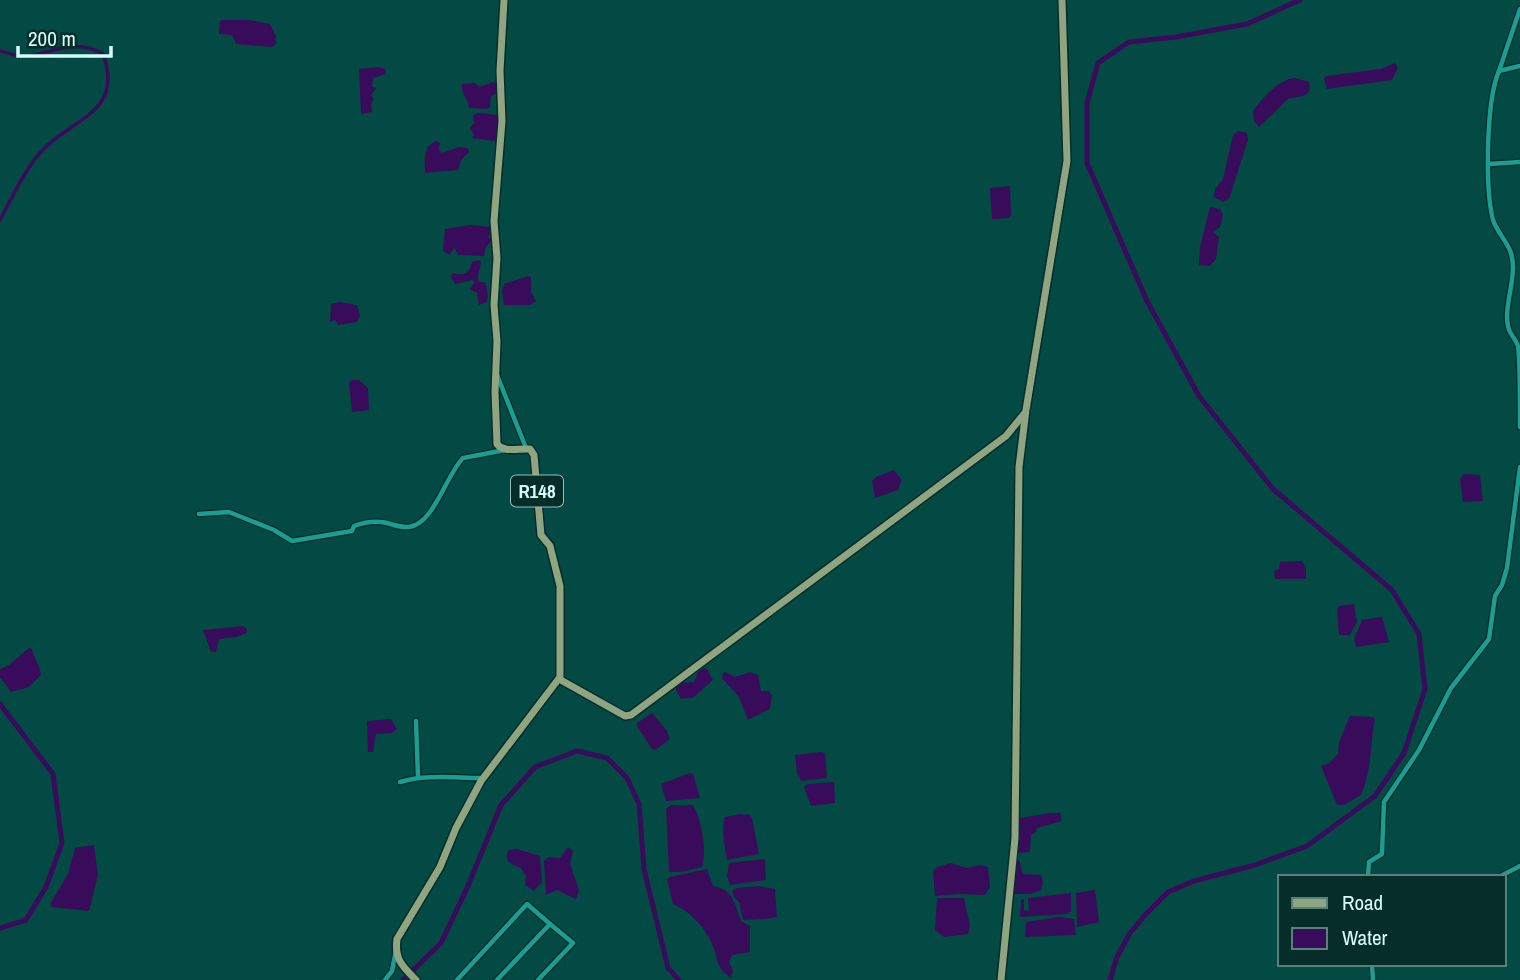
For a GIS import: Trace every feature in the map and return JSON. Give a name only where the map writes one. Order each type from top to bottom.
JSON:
[{"type":"main road","name":"R148","points":[[504,0],[500,71],[502,121],[494,221],[497,258],[494,305],[497,444],[506,450],[530,449],[534,455],[541,535],[550,546],[559,586],[559,679]]},
{"type":"main road","points":[[1001,980],[1015,838],[1020,467],[1026,410],[1067,162],[1062,0]]},
{"type":"main road","points":[[416,980],[398,961],[397,939],[440,867],[456,828],[483,778],[559,679],[625,716],[631,716],[1006,436],[1026,410]]},
{"type":"street","points":[[1520,9],[1499,71],[1491,103],[1488,132],[1493,220],[1511,253],[1512,270],[1507,314],[1508,330],[1519,347],[1520,427]]},
{"type":"street","points":[[1499,71],[1520,66]]},
{"type":"street","points":[[1489,164],[1520,162]]},
{"type":"street","points":[[496,373],[527,449]]},
{"type":"street","points":[[199,514],[229,512],[274,530],[292,541],[352,531],[354,526],[371,522],[408,527],[421,521],[463,458],[506,450]]},
{"type":"street","points":[[1368,875],[1369,862],[1382,855],[1384,802],[1419,750],[1451,688],[1489,639],[1495,596],[1502,585],[1507,568],[1520,467]]},
{"type":"street","points":[[416,721],[418,777]]},
{"type":"street","points":[[400,782],[418,777],[483,778]]},
{"type":"street","points":[[1503,875],[1520,866]]},
{"type":"street","points":[[458,980],[527,904],[573,943],[538,980]]},
{"type":"street","points":[[497,980],[550,924]]},
{"type":"street","points":[[385,980],[392,971],[396,949]]},
{"type":"water","points":[[222,20],[249,20],[270,24],[276,36],[276,44],[272,47],[236,44],[232,35],[219,34]]},
{"type":"water","points":[[1395,63],[1398,68],[1392,80],[1327,89],[1324,79],[1326,76],[1381,69]]},
{"type":"water","points":[[359,69],[385,69],[386,74],[373,78],[372,87],[376,88],[371,95],[374,99],[372,112],[361,114]]},
{"type":"water","points":[[1295,78],[1309,82],[1310,89],[1306,95],[1288,99],[1259,127],[1254,121],[1253,111],[1277,86]]},
{"type":"water","points":[[494,82],[497,84],[498,93],[491,96],[490,107],[469,108],[462,84],[475,83],[479,87]]},
{"type":"water","points":[[473,115],[498,115],[498,135],[495,141],[472,138],[474,135],[470,128],[474,123]]},
{"type":"water","points":[[1238,131],[1247,133],[1248,140],[1229,199],[1223,202],[1214,197],[1215,189],[1223,179],[1233,135]]},
{"type":"water","points":[[437,141],[442,153],[459,147],[468,148],[469,152],[461,160],[458,170],[425,173],[427,150]]},
{"type":"water","points":[[1010,186],[1011,215],[1008,218],[992,219],[990,188]]},
{"type":"water","points":[[1210,207],[1220,209],[1223,215],[1220,227],[1213,232],[1219,237],[1216,259],[1210,266],[1199,265],[1200,247]]},
{"type":"water","points":[[470,225],[491,227],[492,233],[488,237],[492,240],[486,247],[484,256],[458,255],[454,247],[450,255],[443,251],[445,229]]},
{"type":"water","points":[[481,261],[478,279],[479,282],[484,282],[488,295],[487,302],[479,305],[477,293],[470,289],[475,282],[472,280],[455,284],[451,277],[453,273],[466,273],[472,262]]},
{"type":"water","points":[[531,277],[531,292],[536,301],[530,305],[504,305],[504,284]]},
{"type":"water","points":[[339,302],[357,305],[360,316],[357,322],[338,325],[335,320],[330,322],[331,304]]},
{"type":"water","points":[[359,380],[368,388],[369,410],[352,412],[349,383]]},
{"type":"water","points":[[894,470],[902,480],[898,490],[875,498],[872,481]]},
{"type":"water","points":[[1464,474],[1480,475],[1483,501],[1463,502],[1460,479]]},
{"type":"water","points":[[1302,561],[1306,568],[1306,579],[1275,579],[1274,571],[1279,569],[1280,562]]},
{"type":"water","points":[[1354,604],[1357,622],[1350,635],[1339,635],[1337,609],[1339,606]]},
{"type":"water","points":[[1382,617],[1389,642],[1356,647],[1354,639],[1362,620]]},
{"type":"water","points":[[243,626],[247,633],[219,639],[216,652],[211,652],[203,630]]},
{"type":"water","points":[[29,648],[32,649],[41,675],[29,687],[11,692],[0,677],[0,669]]},
{"type":"water","points":[[704,668],[713,680],[694,697],[681,699],[676,690],[677,683],[694,682],[698,672]]},
{"type":"water","points":[[725,672],[735,677],[750,672],[758,675],[761,691],[769,691],[772,696],[770,709],[748,720],[739,697],[722,678]]},
{"type":"water","points":[[652,713],[670,739],[655,750],[637,726],[637,723]]},
{"type":"water","points":[[1350,716],[1375,719],[1369,767],[1361,795],[1344,805],[1337,805],[1321,766],[1329,763],[1338,754],[1339,742]]},
{"type":"water","points":[[391,719],[397,729],[392,733],[376,734],[373,752],[368,752],[367,721]]},
{"type":"water","points":[[825,753],[827,778],[801,781],[795,755]]},
{"type":"water","points":[[693,774],[700,798],[666,801],[661,784]]},
{"type":"water","points":[[834,782],[835,803],[811,806],[804,787],[808,784]]},
{"type":"water","points":[[671,805],[693,805],[703,836],[702,867],[669,872],[666,809]]},
{"type":"water","points":[[1060,813],[1062,821],[1037,828],[1031,835],[1030,852],[1018,853],[1020,818]]},
{"type":"water","points":[[750,815],[752,818],[759,854],[727,860],[723,833],[725,817]]},
{"type":"water","points":[[94,845],[98,875],[89,911],[52,907],[50,904],[68,874],[75,848]]},
{"type":"water","points":[[568,847],[573,851],[570,864],[579,890],[576,899],[557,890],[546,895],[544,861],[549,857],[560,858]]},
{"type":"water","points":[[517,849],[540,856],[542,882],[534,891],[525,885],[526,876],[521,868],[507,860],[509,850]]},
{"type":"water","points":[[765,859],[766,880],[730,885],[727,876],[729,863]]},
{"type":"water","points":[[1019,860],[1023,874],[1041,875],[1041,890],[1030,894],[1013,894],[1016,862]]},
{"type":"water","points":[[951,863],[967,868],[980,865],[988,867],[990,887],[985,895],[935,896],[933,871]]},
{"type":"water","points":[[707,869],[713,886],[729,894],[741,921],[750,926],[750,952],[732,955],[729,962],[733,971],[731,978],[720,967],[712,944],[701,925],[673,904],[667,879]]},
{"type":"water","points":[[758,886],[775,889],[777,917],[743,920],[739,902],[732,891],[736,888]]},
{"type":"water","points":[[1095,890],[1099,922],[1077,927],[1076,893]]},
{"type":"water","points":[[1071,893],[1071,911],[1067,914],[1020,917],[1021,900],[1024,899],[1024,910],[1029,911],[1028,898]]},
{"type":"water","points":[[937,898],[964,898],[970,925],[968,934],[944,937],[935,930]]},
{"type":"water","points":[[1059,917],[1074,919],[1076,935],[1025,937],[1026,922]]},
{"type":"waterway","points":[[1110,980],[1117,957],[1130,933],[1168,892],[1194,881],[1255,865],[1307,846],[1375,796],[1404,753],[1425,689],[1419,634],[1392,590],[1273,489],[1199,396],[1147,301],[1087,163],[1087,103],[1098,63],[1129,42],[1176,37],[1247,24],[1300,0]]},
{"type":"waterway","points":[[0,51],[28,56],[84,47],[103,54],[108,74],[106,90],[100,103],[51,142],[33,161],[0,220]]},
{"type":"waterway","points":[[0,704],[53,774],[62,843],[46,887],[26,920],[0,928]]},
{"type":"waterway","points":[[403,980],[441,943],[501,805],[535,767],[577,751],[607,758],[627,778],[639,804],[644,869],[668,968],[679,980]]}]
